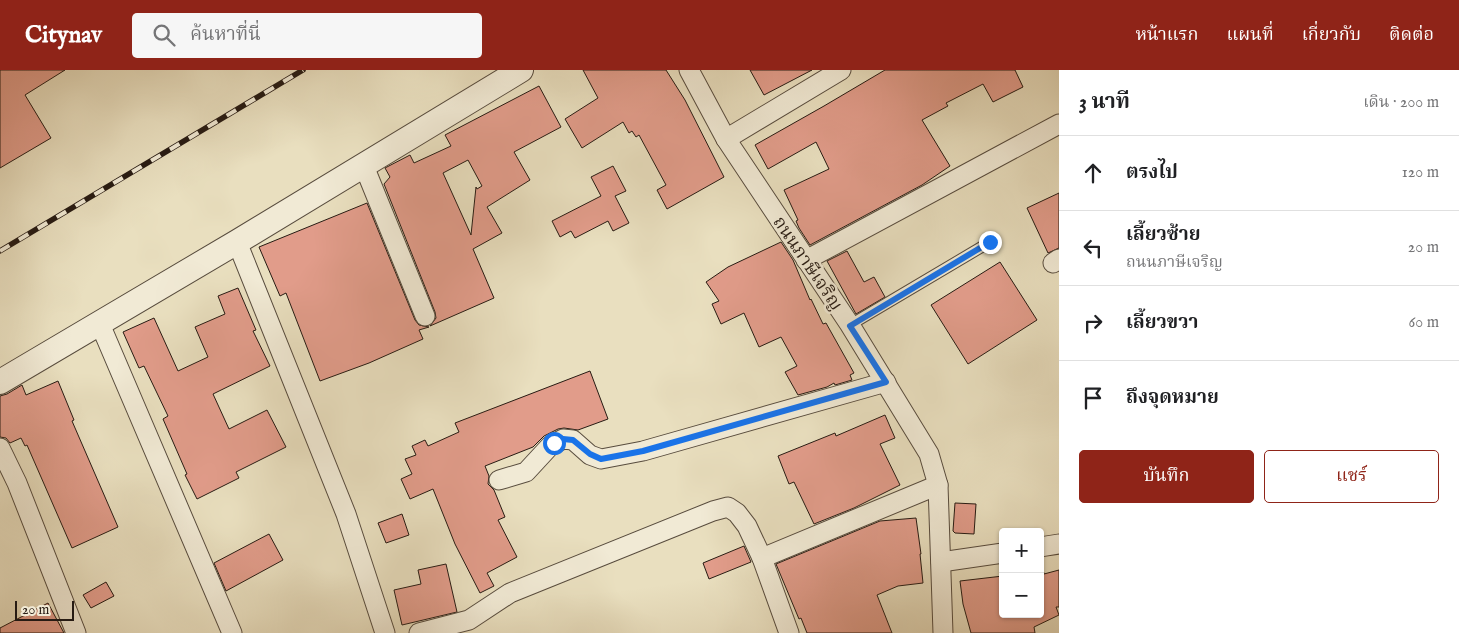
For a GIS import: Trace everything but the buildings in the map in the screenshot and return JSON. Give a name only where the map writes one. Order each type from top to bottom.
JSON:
[{"type":"street","points":[[0,382],[364,166],[521,70]]},
{"type":"street","name":"ถนนภาษีเจริญ","points":[[689,70],[726,139],[850,326],[929,454],[938,485],[943,633]]},
{"type":"street","points":[[726,139],[841,70]]},
{"type":"street","points":[[806,260],[1059,124]]},
{"type":"street","points":[[364,166],[425,316]]},
{"type":"street","points":[[237,242],[346,514],[385,633]]},
{"type":"street","points":[[100,324],[232,633]]},
{"type":"street","points":[[499,480],[526,472],[550,446],[563,439],[573,440],[590,454],[601,459],[643,451],[886,382]]},
{"type":"street","points":[[0,448],[17,483],[76,633]]},
{"type":"street","points":[[762,558],[938,485]]},
{"type":"street","points":[[419,633],[469,620],[510,593],[605,553],[721,508],[728,507],[740,516],[748,526],[762,558],[789,633]]},
{"type":"street","points":[[1044,546],[1059,544]]},
{"type":"street","points":[[941,562],[999,554]]},
{"type":"lane","points":[[850,326],[990,242]]},
{"type":"railway","points":[[0,251],[303,70]]},
{"type":"route","points":[[554,443],[563,439],[573,440],[595,458],[601,459],[643,451],[886,382],[850,326],[990,242]]}]
